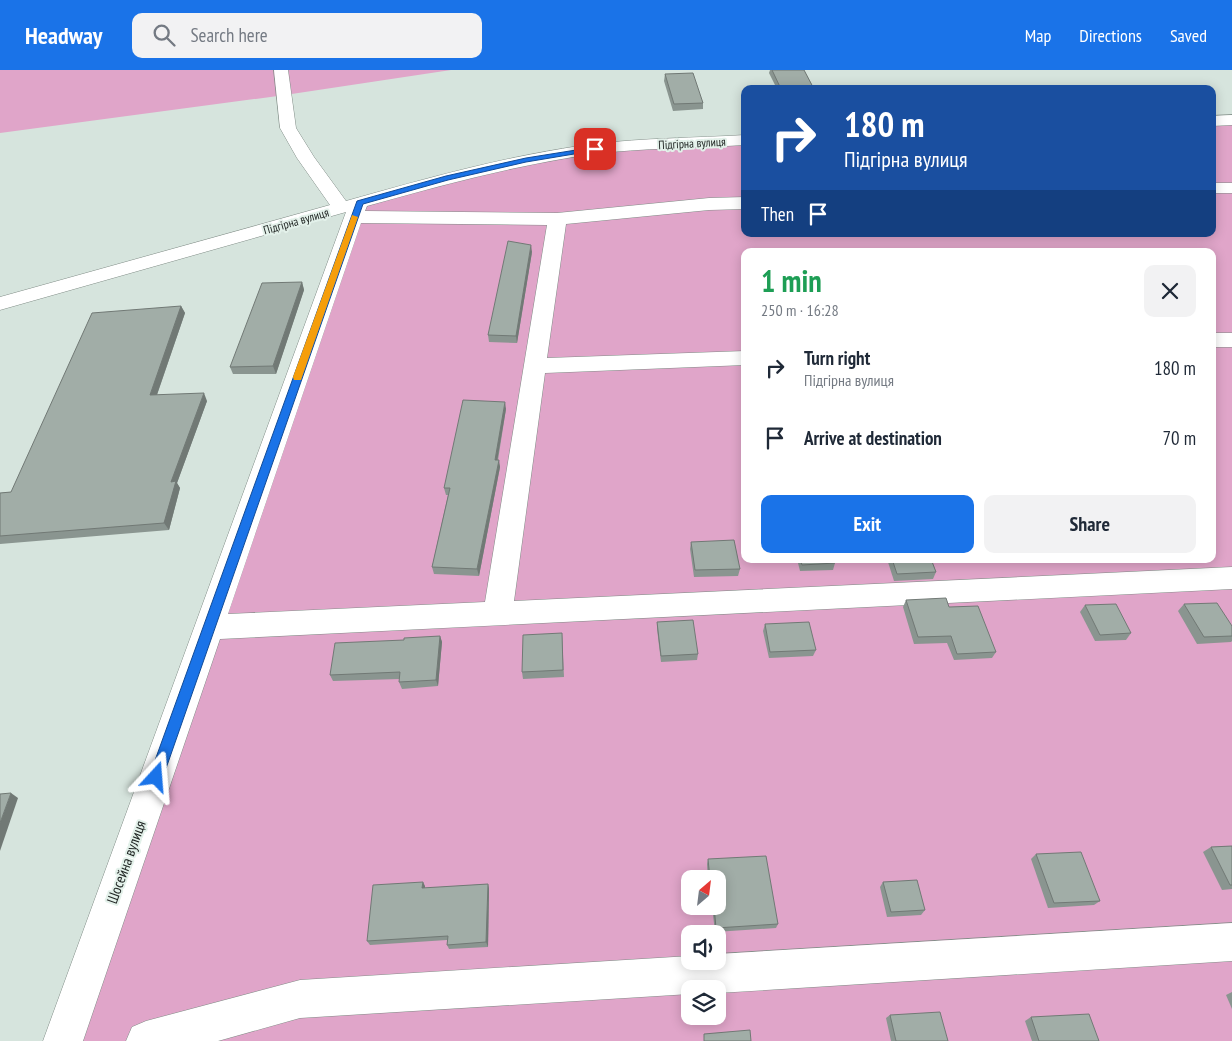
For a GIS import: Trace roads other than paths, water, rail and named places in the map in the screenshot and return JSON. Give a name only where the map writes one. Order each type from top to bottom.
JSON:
[{"type":"street","points":[[281,70],[288,128],[306,158],[352,209],[557,219],[709,204],[741,203]]},
{"type":"street","points":[[1216,121],[1232,120]]},
{"type":"street","name":"Підгірна вулиця","points":[[0,304],[352,209],[446,178],[526,160],[595,149],[741,140]]},
{"type":"street","points":[[1216,188],[1232,188]]},
{"type":"street","name":"Шосейна вулиця","points":[[62,1041],[210,627],[352,209]]},
{"type":"street","points":[[498,613],[557,219]]},
{"type":"street","points":[[1216,340],[1232,340]]},
{"type":"street","points":[[535,366],[741,358]]},
{"type":"street","points":[[210,627],[1232,578]]},
{"type":"street","points":[[146,1041],[300,999],[1232,942]]}]
